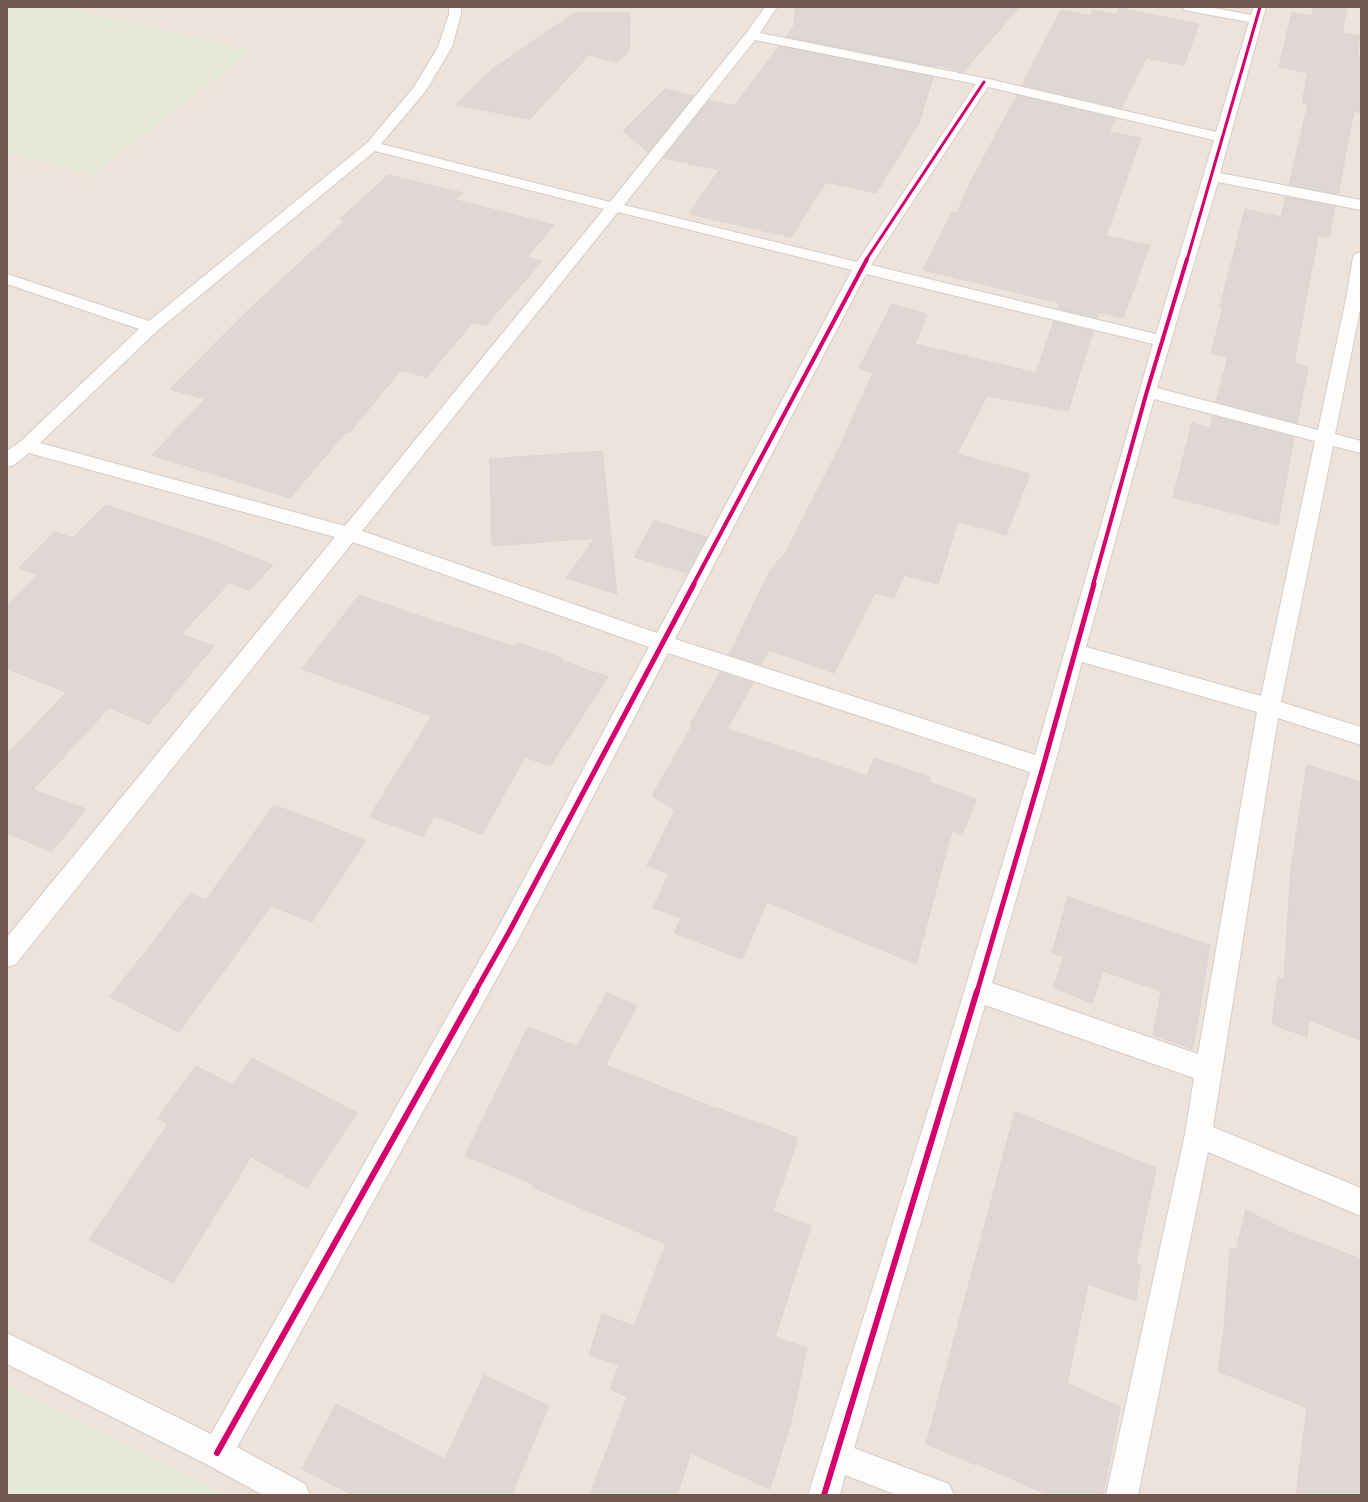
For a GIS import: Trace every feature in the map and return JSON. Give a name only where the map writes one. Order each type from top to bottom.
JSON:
[{"type":"street","points":[[7,462],[26,446],[151,327],[372,146],[420,89],[445,47],[455,14],[455,7]]},
{"type":"street","points":[[7,956],[614,207],[752,35],[771,7]]},
{"type":"street","points":[[824,1495],[1043,768],[1147,391],[1212,176],[1258,14],[1189,7]]},
{"type":"street","points":[[752,35],[984,82],[1222,138]]},
{"type":"street","points":[[216,1453],[509,932],[862,266],[984,82]]},
{"type":"street","points":[[372,146],[614,207],[862,266],[1162,341]]},
{"type":"street","points":[[1212,176],[1361,205]]},
{"type":"street","points":[[1122,1495],[1198,1134],[1269,707],[1326,438],[1358,300],[1361,257]]},
{"type":"street","points":[[7,279],[151,327]]},
{"type":"street","points":[[1147,391],[1361,447]]},
{"type":"street","points":[[26,446],[350,534],[662,643],[1043,768]]},
{"type":"street","points":[[1074,652],[1269,707],[1361,736]]},
{"type":"street","points":[[977,990],[1208,1070]]},
{"type":"street","points":[[1198,1134],[1361,1202]]},
{"type":"street","points":[[7,1348],[216,1453],[294,1495]]},
{"type":"street","points":[[835,1456],[938,1495]]},
{"type":"shaded area","points":[[7,7],[1361,7],[1361,1495],[7,1495]]},
{"type":"green space","points":[[7,7],[64,7],[250,51],[91,175],[7,152]]},
{"type":"green space","points":[[7,1385],[225,1495],[7,1495]]},
{"type":"building","points":[[796,7],[1019,7],[963,72],[937,65],[937,67],[786,37],[794,26]]},
{"type":"building","points":[[1314,7],[1347,7],[1342,33],[1360,36],[1357,56],[1361,56],[1361,113],[1354,111],[1338,194],[1289,185],[1308,104],[1302,103],[1308,73],[1279,67],[1292,12],[1312,16]]},
{"type":"building","points":[[1119,8],[1199,24],[1184,65],[1146,58],[1121,108],[1022,85],[1061,10],[1090,16],[1093,10],[1116,15]]},
{"type":"building","points":[[574,13],[630,13],[629,51],[617,62],[589,55],[530,119],[456,105],[490,71],[558,24],[561,24],[561,22]]},
{"type":"building","points":[[779,46],[933,77],[919,123],[876,193],[826,182],[791,237],[689,214],[719,170],[663,158],[709,100],[734,106]]},
{"type":"building","points":[[665,89],[694,96],[648,152],[623,131]]},
{"type":"building","points":[[1017,95],[1116,119],[1109,132],[1141,138],[1106,236],[1150,245],[1123,318],[1099,312],[1097,318],[1058,309],[1060,303],[923,270],[952,212],[957,213],[968,187]]},
{"type":"building","points":[[388,175],[463,193],[456,200],[554,225],[527,257],[542,261],[486,325],[473,322],[427,377],[401,370],[349,433],[346,432],[290,498],[152,455],[205,399],[170,389],[243,315],[345,221],[340,219]]},
{"type":"building","points":[[1286,197],[1335,206],[1329,238],[1318,236],[1294,363],[1308,367],[1297,423],[1216,402],[1228,357],[1211,353],[1223,307],[1220,307],[1245,209],[1281,217]]},
{"type":"building","points":[[892,304],[927,314],[915,344],[1036,373],[1054,321],[1093,331],[1068,411],[987,396],[957,454],[1030,474],[1006,535],[958,521],[938,584],[904,575],[894,598],[875,593],[834,673],[769,650],[761,665],[729,655],[770,571],[787,550],[839,448],[873,373],[859,368]]},
{"type":"building","points":[[1213,416],[1294,437],[1278,525],[1173,497],[1192,423],[1210,428]]},
{"type":"building","points":[[602,451],[617,594],[566,578],[595,538],[492,546],[490,459]]},
{"type":"building","points":[[106,505],[208,539],[273,565],[249,590],[229,583],[181,634],[214,646],[149,724],[109,708],[33,790],[86,809],[52,852],[7,833],[7,754],[67,692],[7,669],[7,606],[38,575],[19,568],[55,532],[73,538]]},
{"type":"building","points":[[654,521],[707,537],[687,573],[634,557]]},
{"type":"building","points":[[359,595],[516,647],[518,643],[562,658],[560,660],[608,677],[550,766],[525,757],[482,834],[434,816],[423,836],[369,817],[432,716],[302,669]]},
{"type":"building","points":[[720,672],[753,683],[727,729],[867,776],[874,758],[930,777],[929,782],[976,799],[962,835],[952,831],[916,964],[767,902],[742,959],[674,933],[681,918],[653,908],[669,874],[647,866],[675,810],[652,796],[692,726],[690,725]]},
{"type":"building","points":[[1307,765],[1361,782],[1361,1040],[1309,1020],[1307,1037],[1272,1024],[1278,977],[1284,979],[1291,868]]},
{"type":"building","points":[[274,805],[366,840],[312,922],[271,906],[179,1032],[110,997],[191,893],[206,900]]},
{"type":"building","points":[[1068,897],[1210,945],[1193,1049],[1153,1035],[1161,991],[1103,971],[1092,1003],[1053,987],[1064,957],[1052,953]]},
{"type":"building","points":[[607,993],[637,1006],[605,1065],[798,1138],[773,1211],[811,1226],[775,1337],[807,1348],[791,1422],[770,1489],[691,1453],[677,1495],[590,1495],[627,1397],[610,1389],[619,1365],[589,1355],[602,1314],[634,1326],[666,1244],[532,1187],[533,1184],[465,1156],[528,1027],[577,1046]]},
{"type":"building","points":[[252,1058],[357,1113],[307,1188],[251,1157],[173,1283],[89,1240],[168,1124],[158,1118],[196,1066],[233,1085]]},
{"type":"building","points":[[1015,1112],[1156,1168],[1136,1264],[1141,1266],[1136,1301],[1088,1284],[1067,1383],[1120,1407],[1103,1495],[1048,1495],[976,1463],[976,1465],[926,1444]]},
{"type":"building","points":[[1246,1210],[1290,1232],[1361,1259],[1361,1495],[1296,1495],[1307,1408],[1218,1371],[1224,1329],[1230,1249],[1236,1250]]},
{"type":"building","points":[[484,1375],[549,1406],[512,1493],[517,1495],[353,1495],[302,1469],[336,1404],[445,1459]]},
{"type":"cycle path","points":[[824,1495],[947,1092],[1043,767],[1147,391],[1212,176],[1260,7]]},
{"type":"cycle path","points":[[217,1453],[509,932],[862,266],[984,82]]}]
